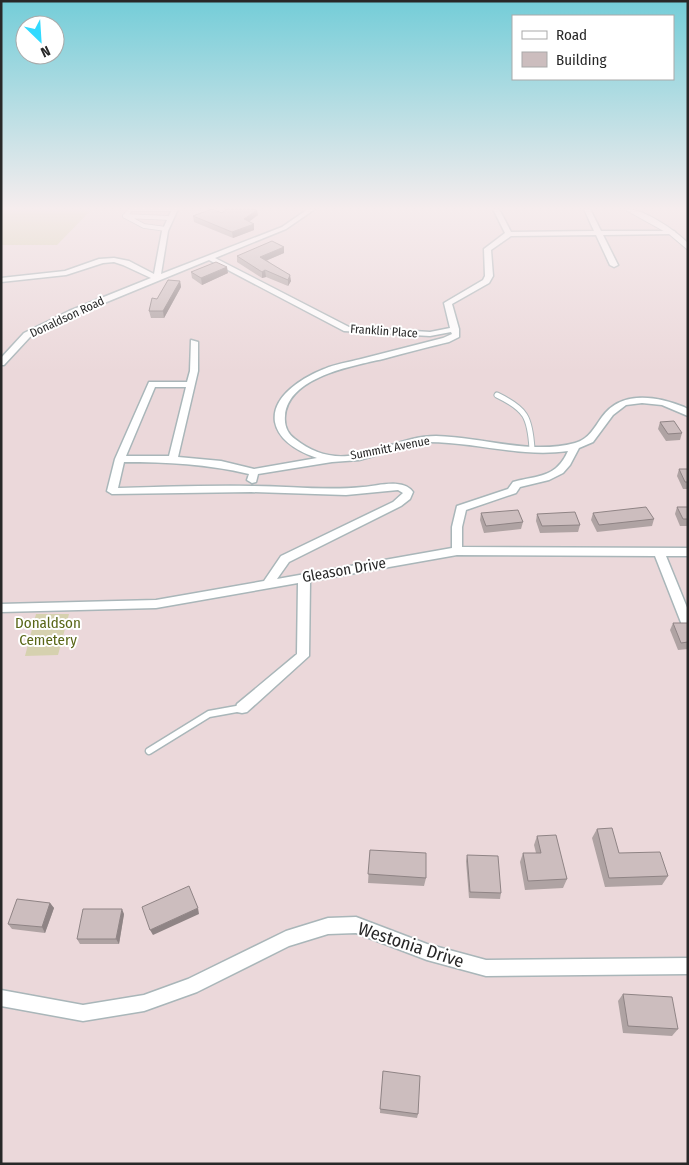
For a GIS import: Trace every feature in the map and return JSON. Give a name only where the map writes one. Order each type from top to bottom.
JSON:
[{"type":"street","points":[[1,280],[66,273],[95,263]]},
{"type":"street","points":[[127,263],[157,278],[160,263]]},
{"type":"street","name":"Donaldson Road","points":[[1,363],[27,335],[72,313],[196,263]]},
{"type":"street","name":"Franklin Place","points":[[220,263],[347,329],[426,334],[454,329]]},
{"type":"street","points":[[454,329],[448,303],[486,281],[489,276],[489,263]]},
{"type":"street","name":"Summitt Avenue","points":[[454,329],[456,336],[446,340],[328,370],[305,382],[288,397],[280,412],[282,427],[288,438],[294,446],[334,459],[366,455],[429,439],[532,449],[575,446],[596,436],[609,415],[622,404],[646,401],[671,404],[688,413]]},
{"type":"street","points":[[173,460],[194,371],[194,342]]},
{"type":"street","points":[[191,385],[152,384],[120,459],[112,491],[251,489],[346,492],[398,487],[408,492],[406,497],[397,504],[285,559],[268,582]]},
{"type":"street","points":[[458,551],[457,527],[461,508],[512,490],[517,484],[544,480],[555,476],[565,467],[575,446]]},
{"type":"street","points":[[120,459],[173,460],[220,464],[254,472],[334,459]]},
{"type":"street","points":[[251,489],[254,472]]},
{"type":"street","name":"Gleason Drive","points":[[1,608],[156,604],[268,582],[458,551],[688,552]]},
{"type":"street","points":[[659,552],[688,625]]},
{"type":"street","points":[[242,708],[303,656],[304,577]]},
{"type":"street","name":"Westonia Drive","points":[[1,998],[82,1013],[144,1003],[191,986],[286,939],[328,926],[356,925],[427,952],[486,968],[688,966]]},
{"type":"lane","points":[[497,395],[521,408],[529,423],[532,449]]},
{"type":"lane","points":[[149,751],[209,714],[242,708]]},
{"type":"green space","name":"Donaldson Cemetery","points":[[36,614],[69,614],[58,655],[25,656]]},
{"type":"building","points":[[213,263],[219,263],[227,267],[201,278],[191,272]]},
{"type":"building","points":[[249,263],[271,263],[290,275],[288,280],[265,270],[262,272]]},
{"type":"building","points":[[168,280],[180,281],[163,311],[149,311],[152,298],[157,299]]},
{"type":"building","points":[[674,421],[682,433],[668,434],[660,422]]},
{"type":"building","points":[[679,469],[688,469],[688,482],[685,482]]},
{"type":"building","points":[[646,507],[654,519],[599,525],[593,513]]},
{"type":"building","points":[[677,507],[688,507],[688,519],[683,519]]},
{"type":"building","points":[[518,510],[523,522],[486,526],[481,513]]},
{"type":"building","points":[[575,512],[580,525],[542,526],[537,514]]},
{"type":"building","points":[[673,623],[688,623],[688,642],[681,643]]},
{"type":"building","points":[[612,828],[619,853],[660,852],[668,876],[609,878],[597,829]]},
{"type":"building","points":[[556,835],[567,879],[528,881],[523,853],[541,853],[537,836]]},
{"type":"building","points":[[370,850],[426,853],[426,878],[368,874]]},
{"type":"building","points":[[467,855],[498,856],[501,893],[470,892]]},
{"type":"building","points":[[189,886],[198,908],[150,930],[142,907]]},
{"type":"building","points":[[17,899],[50,903],[42,927],[8,924]]},
{"type":"building","points":[[83,909],[122,909],[116,939],[77,939]]},
{"type":"building","points":[[623,994],[672,997],[678,1029],[628,1026]]},
{"type":"building","points":[[383,1071],[420,1076],[418,1114],[380,1109]]}]
